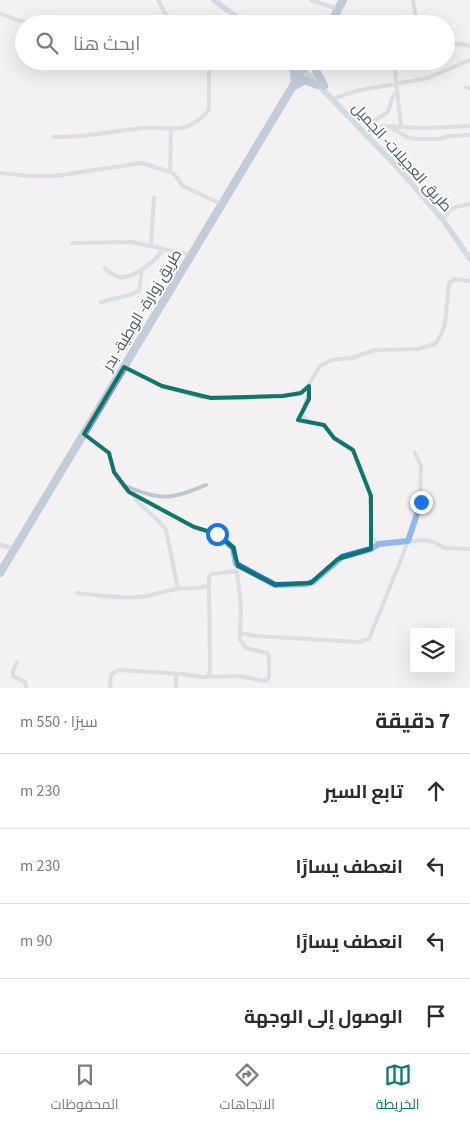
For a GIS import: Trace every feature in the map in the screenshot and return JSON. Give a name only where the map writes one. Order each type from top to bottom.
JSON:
[{"type":"highway","points":[[335,15],[343,0]]},
{"type":"highway","points":[[293,70],[293,85],[305,80],[320,86]]},
{"type":"highway","name":"طريق زوارة- الوطية- بدر","points":[[0,574],[303,70]]},
{"type":"highway","points":[[316,70],[320,86]]},
{"type":"main road","points":[[214,0],[221,3],[235,15]]},
{"type":"main road","name":"طريق العجيلات- الجميل","points":[[309,70],[331,98],[370,134],[443,220],[470,259]]},
{"type":"street","points":[[158,0],[166,15]]},
{"type":"street","points":[[310,0],[323,2],[338,9]]},
{"type":"street","points":[[413,0],[416,15]]},
{"type":"street","points":[[0,13],[15,20]]},
{"type":"street","points":[[455,44],[470,46]]},
{"type":"street","points":[[455,66],[470,60]]},
{"type":"street","points":[[54,137],[91,135],[145,128],[167,128],[171,130],[187,127],[207,113],[209,109],[209,70]]},
{"type":"street","points":[[395,70],[400,127]]},
{"type":"street","points":[[331,98],[356,91],[428,78],[447,70]]},
{"type":"street","points":[[370,134],[371,123],[388,112],[392,98],[396,93]]},
{"type":"street","points":[[370,134],[381,127],[388,126],[448,128],[470,126]]},
{"type":"street","points":[[388,126],[409,138],[417,139],[439,139],[450,136],[470,135]]},
{"type":"street","points":[[448,128],[450,136]]},
{"type":"street","points":[[170,172],[171,130]]},
{"type":"street","points":[[0,173],[55,176],[142,163],[175,174],[183,186],[221,204]]},
{"type":"street","points":[[151,246],[154,198]]},
{"type":"street","points":[[443,220],[451,208],[456,205],[470,204]]},
{"type":"street","points":[[72,243],[124,241],[191,255]]},
{"type":"street","points":[[104,268],[114,275],[122,277],[142,269],[157,260],[162,249]]},
{"type":"street","points":[[101,302],[139,291],[142,269]]},
{"type":"street","points":[[124,367],[162,386],[192,395],[211,398],[283,396],[301,393],[309,386],[320,366],[331,360],[352,358],[375,350],[418,348],[435,344],[445,324],[448,282],[455,279],[470,281]]},
{"type":"street","points":[[309,386],[309,396],[303,411],[303,417],[310,422],[324,425],[334,438],[353,450],[370,493],[371,549]]},
{"type":"street","points":[[84,434],[109,453],[114,472],[121,484],[133,495],[140,505],[163,525],[166,530],[178,589]]},
{"type":"street","points":[[240,634],[292,639],[367,641],[371,636],[420,508],[422,466],[415,453]]},
{"type":"street","points":[[121,484],[149,496],[165,498],[184,494],[206,485]]},
{"type":"street","points":[[110,688],[111,675],[116,671],[240,676],[263,681],[269,677],[268,654],[264,651],[246,648],[241,643],[241,606],[233,548],[217,534],[198,529],[133,495]]},
{"type":"street","points":[[372,538],[379,544]]},
{"type":"street","points":[[404,552],[414,540]]},
{"type":"street","points":[[236,564],[275,585],[307,584],[313,582],[338,559],[371,549],[379,544],[414,540],[431,541],[445,548],[470,549]]},
{"type":"street","points":[[0,545],[16,549]]},
{"type":"street","points":[[209,674],[209,577],[212,574],[237,572]]},
{"type":"street","points":[[77,593],[134,597],[209,585]]},
{"type":"street","points":[[17,662],[12,674],[26,683],[26,688]]},
{"type":"street","points":[[176,674],[176,688]]},
{"type":"highlighted area","points":[[124,367],[162,386],[211,398],[283,396],[301,393],[309,386],[309,399],[298,420],[324,425],[334,438],[353,450],[371,496],[371,549],[338,559],[311,583],[275,585],[238,566],[233,548],[217,534],[194,527],[129,492],[114,472],[109,453],[84,434]]},
{"type":"route","points":[[217,534],[233,548],[236,564],[242,568],[275,585],[307,584],[313,582],[335,561],[342,557],[371,549],[379,544],[408,541],[421,502]]}]
